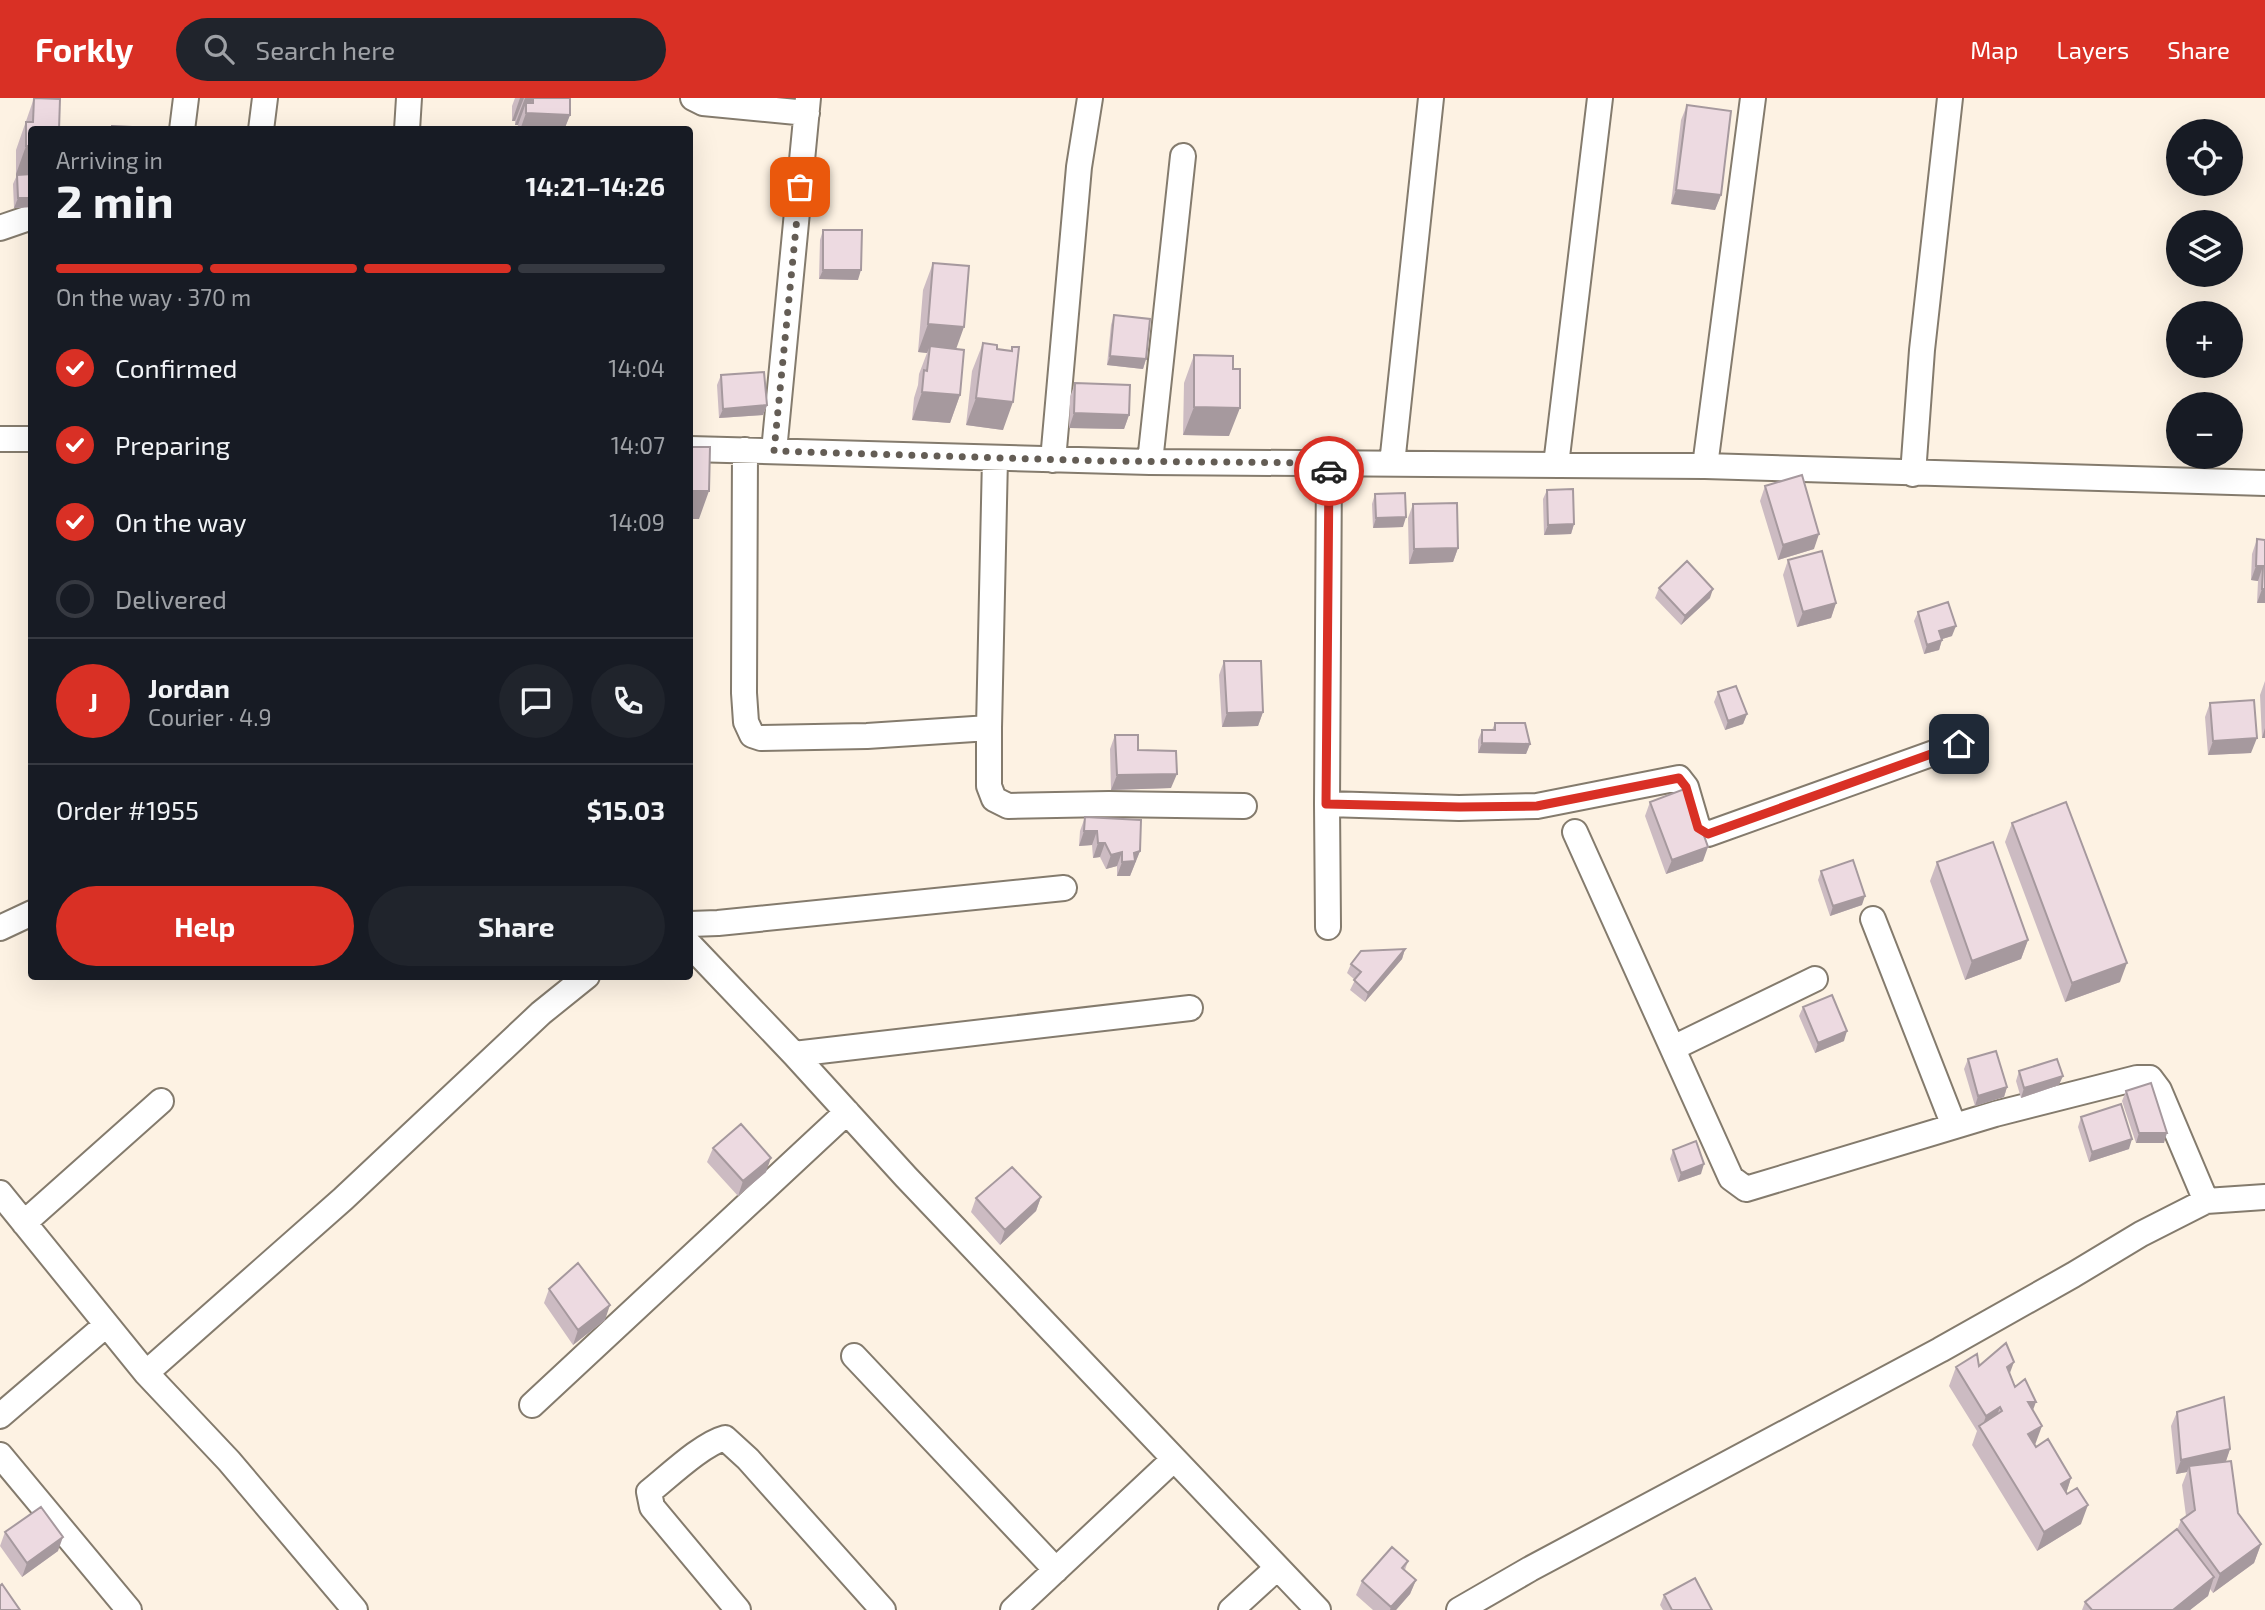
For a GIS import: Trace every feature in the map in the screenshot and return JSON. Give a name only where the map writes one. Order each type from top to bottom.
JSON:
[{"type":"street","points":[[182,126],[186,98]]},
{"type":"street","points":[[262,126],[265,98]]},
{"type":"street","points":[[407,126],[409,98]]},
{"type":"street","points":[[692,98],[704,103],[807,106],[774,451]]},
{"type":"street","points":[[1053,460],[1079,167],[1090,98]]},
{"type":"street","points":[[1392,464],[1431,98]]},
{"type":"street","points":[[1556,465],[1600,98]]},
{"type":"street","points":[[1705,466],[1753,98]]},
{"type":"street","points":[[1913,474],[1922,350],[1950,98]]},
{"type":"street","points":[[1150,462],[1184,156]]},
{"type":"street","points":[[0,228],[28,219]]},
{"type":"street","points":[[0,439],[28,439]]},
{"type":"street","points":[[693,449],[1150,462],[1705,466],[2265,484]]},
{"type":"street","points":[[745,450],[744,693],[746,722],[752,735],[761,738],[867,736],[989,728]]},
{"type":"street","points":[[995,458],[989,728],[989,786],[994,799],[1008,806],[1244,806]]},
{"type":"street","points":[[1328,927],[1326,804],[1329,463]]},
{"type":"street","points":[[1326,804],[1537,806],[1679,778],[1686,787],[1698,828],[1708,834],[1959,744]]},
{"type":"street","points":[[1576,832],[1731,1178],[1746,1189],[1954,1126],[2124,1081],[2150,1078],[2159,1090],[2206,1201]]},
{"type":"street","points":[[693,924],[1064,888]]},
{"type":"street","points":[[0,928],[28,915]]},
{"type":"street","points":[[1873,919],[1954,1126]]},
{"type":"street","points":[[693,948],[915,1187],[1318,1610]]},
{"type":"street","points":[[1673,1048],[1815,979]]},
{"type":"street","points":[[146,1373],[343,1199],[541,1013],[582,980]]},
{"type":"street","points":[[794,1054],[1190,1008]]},
{"type":"street","points":[[24,1223],[161,1101]]},
{"type":"street","points":[[531,1405],[847,1112]]},
{"type":"street","points":[[0,1193],[146,1373],[229,1461],[355,1610]]},
{"type":"street","points":[[1459,1610],[1530,1569],[1952,1343],[2141,1234],[2206,1201],[2265,1197]]},
{"type":"street","points":[[0,1416],[106,1325]]},
{"type":"street","points":[[854,1356],[1056,1570]]},
{"type":"street","points":[[738,1610],[652,1507],[649,1498],[649,1492],[694,1456],[725,1438],[883,1610]]},
{"type":"street","points":[[0,1455],[129,1610]]},
{"type":"street","points":[[1013,1610],[1173,1460]]},
{"type":"street","points":[[1231,1610],[1277,1568]]},
{"type":"building","points":[[34,98],[60,99],[59,126],[28,126],[26,146],[26,122],[33,122]]},
{"type":"building","points":[[533,98],[570,98],[570,115],[526,113],[526,103],[533,103]]},
{"type":"building","points":[[1687,105],[1731,111],[1721,195],[1676,190]]},
{"type":"building","points":[[28,174],[28,198],[18,198],[17,175]]},
{"type":"building","points":[[823,230],[862,230],[861,270],[823,270]]},
{"type":"building","points":[[933,263],[969,266],[964,327],[928,324]]},
{"type":"building","points":[[1114,315],[1150,319],[1146,359],[1110,356]]},
{"type":"building","points":[[983,343],[1012,351],[1012,347],[1019,347],[1013,402],[976,398]]},
{"type":"building","points":[[930,346],[964,350],[960,395],[922,392]]},
{"type":"building","points":[[1194,355],[1233,356],[1233,369],[1240,369],[1240,408],[1194,407]]},
{"type":"building","points":[[764,372],[767,405],[723,409],[721,375]]},
{"type":"building","points":[[1075,383],[1130,385],[1129,415],[1074,413]]},
{"type":"building","points":[[693,447],[710,447],[709,491],[693,491]]},
{"type":"building","points":[[1802,475],[1819,534],[1783,545],[1765,486]]},
{"type":"building","points":[[1573,489],[1574,524],[1548,525],[1547,490]]},
{"type":"building","points":[[1405,493],[1406,517],[1376,518],[1375,494]]},
{"type":"building","points":[[1457,503],[1458,548],[1414,549],[1413,504]]},
{"type":"building","points":[[2257,539],[2265,540],[2265,589],[2262,589],[2263,566],[2256,566]]},
{"type":"building","points":[[1822,551],[1836,603],[1803,612],[1788,560]]},
{"type":"building","points":[[1687,561],[1713,589],[1685,616],[1659,588]]},
{"type":"building","points":[[1948,602],[1956,626],[1939,631],[1942,640],[1927,645],[1918,612]]},
{"type":"building","points":[[1224,661],[1261,661],[1263,712],[1227,713]]},
{"type":"building","points":[[1736,686],[1747,714],[1728,721],[1718,692]]},
{"type":"building","points":[[2254,700],[2257,738],[2213,741],[2210,703]]},
{"type":"building","points":[[1495,723],[1525,723],[1530,744],[1482,743],[1482,730],[1495,730]]},
{"type":"building","points":[[1115,735],[1138,735],[1138,750],[1176,751],[1177,774],[1117,775]]},
{"type":"building","points":[[1687,788],[1708,847],[1672,860],[1650,802]]},
{"type":"building","points":[[2066,802],[2127,963],[2072,983],[2012,823]]},
{"type":"building","points":[[1085,817],[1141,820],[1140,851],[1134,853],[1135,861],[1122,862],[1122,852],[1111,855],[1105,843],[1098,843],[1097,831],[1084,831]]},
{"type":"building","points":[[1993,842],[2028,940],[1972,961],[1937,862]]},
{"type":"building","points":[[1853,860],[1865,896],[1833,906],[1821,871]]},
{"type":"building","points":[[1405,949],[1368,993],[1354,980],[1361,972],[1351,964],[1361,951]]},
{"type":"building","points":[[1832,995],[1847,1031],[1818,1043],[1803,1007]]},
{"type":"building","points":[[1996,1051],[2007,1087],[1978,1096],[1968,1059]]},
{"type":"building","points":[[2057,1059],[2063,1076],[2024,1088],[2019,1071]]},
{"type":"building","points":[[2151,1083],[2167,1133],[2139,1133],[2126,1091]]},
{"type":"building","points":[[2121,1104],[2132,1139],[2092,1152],[2081,1117]]},
{"type":"building","points":[[741,1124],[771,1158],[743,1181],[713,1148]]},
{"type":"building","points":[[1696,1141],[1704,1164],[1681,1173],[1673,1150]]},
{"type":"building","points":[[1012,1167],[1041,1197],[1005,1230],[976,1198]]},
{"type":"building","points":[[578,1263],[610,1305],[578,1330],[549,1289]]},
{"type":"building","points":[[2006,1343],[2014,1362],[2007,1367],[2015,1387],[2025,1379],[2036,1402],[2028,1402],[2042,1426],[2028,1434],[2036,1447],[2048,1439],[2071,1478],[2061,1484],[2067,1494],[2077,1488],[2088,1505],[2044,1532],[1979,1426],[2002,1411],[2000,1407],[1986,1416],[1956,1367],[1977,1354],[1979,1366]]},
{"type":"building","points":[[2224,1397],[2230,1449],[2181,1460],[2177,1412]]},
{"type":"building","points":[[2231,1461],[2238,1513],[2261,1544],[2220,1574],[2181,1520],[2195,1510],[2189,1466]]},
{"type":"building","points":[[41,1507],[63,1537],[27,1563],[5,1532]]},
{"type":"building","points":[[2177,1529],[2214,1577],[2173,1610],[2092,1610],[2085,1602]]},
{"type":"building","points":[[1392,1547],[1408,1561],[1402,1568],[1416,1580],[1391,1607],[1362,1581]]},
{"type":"building","points":[[1695,1578],[1712,1610],[1672,1610],[1664,1595]]},
{"type":"building","points":[[2,1584],[20,1610],[0,1610]]},
{"type":"way so far","points":[[800,187],[774,451],[1102,461],[1329,463],[1329,471]]},
{"type":"route","points":[[1329,471],[1326,804],[1537,806],[1679,778],[1686,787],[1698,828],[1708,834],[1959,744]]}]
